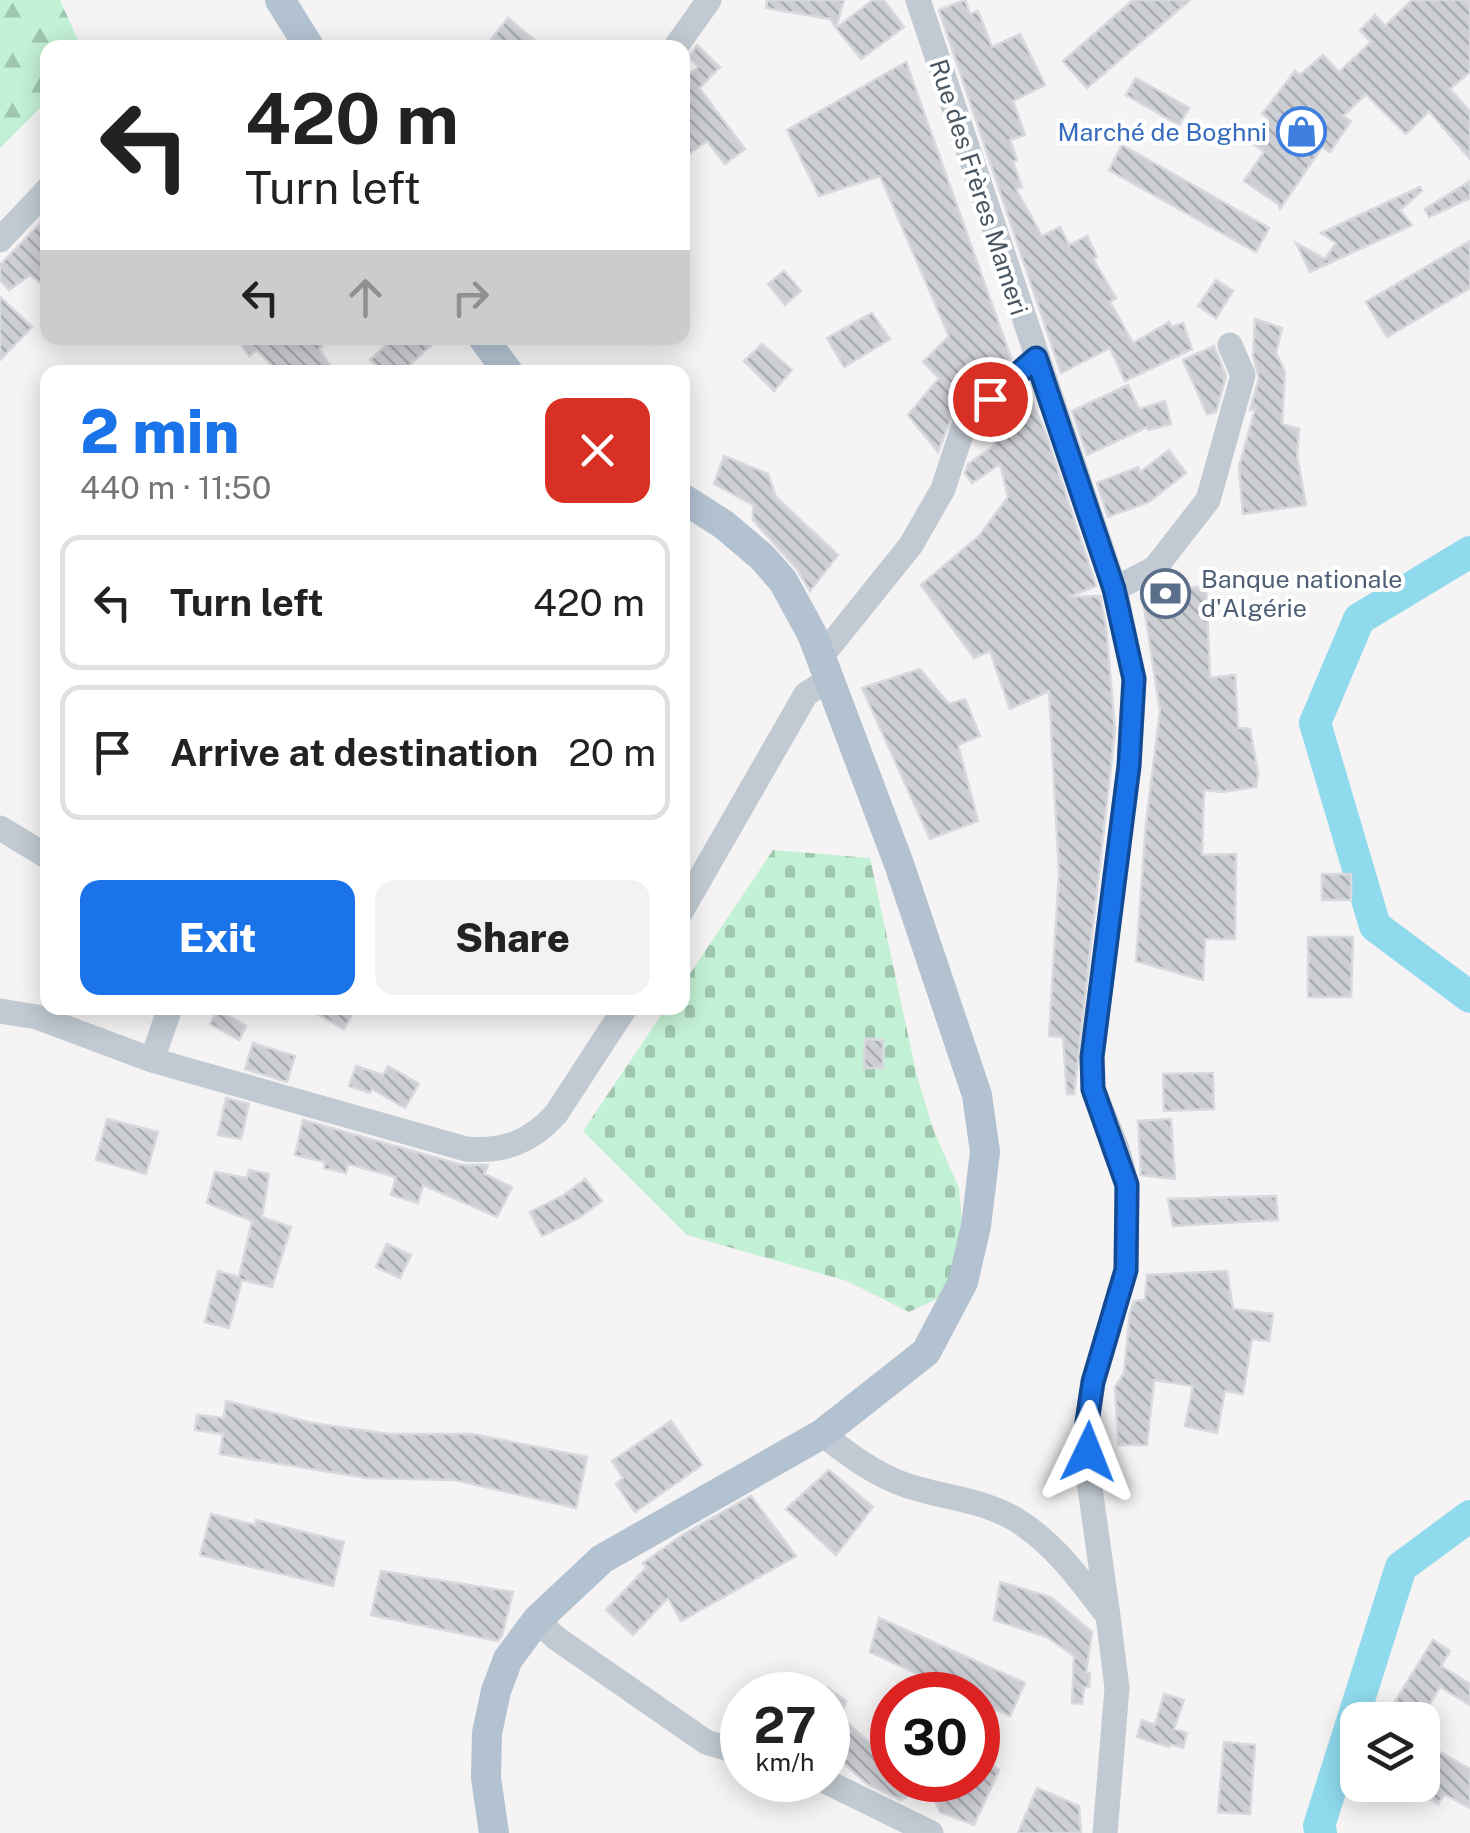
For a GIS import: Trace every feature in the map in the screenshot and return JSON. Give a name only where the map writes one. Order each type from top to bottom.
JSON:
[{"type":"main road","points":[[280,0],[305,40]]},
{"type":"main road","points":[[494,1833],[486,1778],[487,1732],[508,1659],[537,1620],[602,1560],[822,1434],[926,1352],[963,1282],[985,1152],[977,1095],[959,1036],[825,668],[783,581],[736,535],[690,503]]},
{"type":"street","points":[[681,40],[709,0]]},
{"type":"street","name":"Rue des Frères Mameri","points":[[918,0],[1114,589],[1134,679],[1129,766],[1092,1057],[1093,1089],[1127,1185],[1126,1270],[1093,1382],[1087,1422],[1089,1481],[1117,1688],[1106,1833]]},
{"type":"street","points":[[0,240],[40,198]]},
{"type":"street","points":[[1114,589],[1155,568],[1208,500],[1243,374],[1230,344]]},
{"type":"street","points":[[690,896],[806,694],[911,544],[943,488],[966,419],[1036,358]]},
{"type":"street","points":[[0,828],[40,852]]},
{"type":"street","points":[[0,1011],[37,1017],[152,1060],[466,1149],[486,1151],[526,1140],[543,1129],[620,1015]]},
{"type":"street","points":[[152,1060],[168,1015]]},
{"type":"street","points":[[822,1434],[869,1469],[903,1484],[986,1506],[1017,1520],[1060,1555],[1108,1616]]},
{"type":"street","points":[[537,1620],[556,1638],[706,1742],[720,1747]]},
{"type":"street","points":[[850,1793],[932,1833]]},
{"type":"green space","points":[[0,0],[60,0],[78,40],[40,40],[40,108],[0,148]]},
{"type":"green space","points":[[773,850],[870,858],[916,1072],[933,1129],[959,1188],[964,1242],[941,1297],[909,1312],[847,1281],[687,1235],[583,1131],[661,1015],[690,1015],[690,974]]},
{"type":"building","points":[[767,0],[844,0],[836,27],[830,19],[766,8]]},
{"type":"building","points":[[873,0],[884,0],[904,27],[861,59],[836,28]]},
{"type":"building","points":[[965,0],[970,14],[978,11],[992,47],[1020,34],[1045,85],[1013,101],[1025,135],[1010,140],[1022,187],[1016,189],[1042,236],[1060,227],[1069,245],[1087,236],[1097,257],[1093,259],[1116,298],[1110,302],[1133,343],[1169,322],[1171,327],[1183,323],[1192,349],[1125,381],[1110,348],[1061,373],[939,10]]},
{"type":"building","points":[[1133,0],[1190,0],[1087,88],[1063,61]]},
{"type":"building","points":[[1412,0],[1470,0],[1470,72],[1450,89],[1470,112],[1470,159],[1429,111],[1406,134],[1366,94],[1343,116],[1351,121],[1330,152],[1322,147],[1280,209],[1244,181],[1264,152],[1250,141],[1268,118],[1262,114],[1295,71],[1300,75],[1323,55],[1339,72],[1371,42],[1360,30],[1375,15],[1385,26]]},
{"type":"building","points":[[508,18],[534,40],[490,40]]},
{"type":"building","points":[[697,45],[720,67],[699,88],[745,149],[725,164],[707,141],[690,153],[690,73],[699,67],[690,56]]},
{"type":"building","points":[[906,62],[1011,358],[955,408],[938,452],[908,415],[939,378],[923,362],[949,336],[880,176],[819,196],[787,130]]},
{"type":"building","points":[[1136,78],[1189,108],[1179,125],[1126,95]]},
{"type":"building","points":[[1122,145],[1269,228],[1256,252],[1109,170]]},
{"type":"building","points":[[1470,181],[1470,198],[1429,217],[1425,209]]},
{"type":"building","points":[[1420,187],[1422,191],[1400,210],[1412,225],[1310,272],[1296,243],[1325,259],[1336,243],[1321,233]]},
{"type":"building","points":[[40,223],[40,283],[30,275],[9,290],[0,280],[0,265]]},
{"type":"building","points":[[1470,241],[1470,288],[1387,337],[1366,302]]},
{"type":"building","points":[[784,271],[801,291],[785,305],[768,284]]},
{"type":"building","points":[[1216,280],[1233,291],[1216,318],[1198,306]]},
{"type":"building","points":[[0,297],[32,327],[0,360]]},
{"type":"building","points":[[872,313],[890,339],[844,367],[827,338]]},
{"type":"building","points":[[1255,319],[1282,328],[1276,353],[1285,372],[1282,424],[1299,429],[1297,456],[1306,505],[1243,514],[1239,467],[1259,378],[1253,356]]},
{"type":"building","points":[[762,344],[792,370],[774,391],[744,361]]},
{"type":"building","points":[[242,345],[321,345],[319,349],[330,365],[271,365],[257,350],[249,356]]},
{"type":"building","points":[[386,345],[431,345],[410,365],[375,365],[370,360]]},
{"type":"building","points":[[1214,346],[1226,376],[1216,412],[1207,414],[1183,360]]},
{"type":"building","points":[[1128,385],[1139,409],[1165,401],[1171,424],[1148,430],[1147,427],[1087,455],[1072,411]]},
{"type":"building","points":[[1031,399],[1096,586],[1068,597],[1100,596],[1115,730],[1074,1094],[1067,1094],[1063,1037],[1049,1036],[1059,873],[1049,691],[1010,709],[990,651],[974,658],[921,585],[979,536],[1008,497],[1000,464],[972,483],[965,473],[968,464],[995,445],[993,436]]},
{"type":"building","points":[[1169,450],[1186,473],[1149,502],[1108,517],[1097,483],[1138,467],[1140,472]]},
{"type":"building","points":[[724,456],[768,474],[776,497],[838,555],[810,591],[797,569],[753,520],[753,505],[714,484]]},
{"type":"building","points":[[1206,586],[1210,678],[1235,675],[1238,728],[1250,729],[1258,774],[1256,787],[1222,792],[1204,790],[1202,855],[1236,854],[1235,939],[1205,939],[1203,980],[1136,961],[1146,823],[1160,711],[1142,593]]},
{"type":"building","points":[[920,669],[949,704],[965,699],[980,736],[958,745],[978,821],[930,839],[862,688]]},
{"type":"building","points":[[1322,874],[1351,874],[1351,900],[1322,900]]},
{"type":"building","points":[[1308,937],[1353,937],[1351,997],[1308,997]]},
{"type":"building","points":[[215,1015],[227,1015],[246,1026],[239,1040],[210,1024]]},
{"type":"building","points":[[319,1015],[352,1015],[344,1029]]},
{"type":"building","points":[[865,1039],[883,1040],[883,1068],[864,1068]]},
{"type":"building","points":[[253,1043],[295,1056],[287,1082],[245,1069]]},
{"type":"building","points":[[356,1066],[383,1075],[388,1066],[419,1084],[405,1108],[372,1089],[370,1093],[349,1086]]},
{"type":"building","points":[[1213,1073],[1214,1109],[1164,1111],[1163,1074]]},
{"type":"building","points":[[226,1098],[249,1104],[241,1139],[218,1135]]},
{"type":"building","points":[[107,1119],[158,1132],[146,1174],[96,1160]]},
{"type":"building","points":[[1171,1119],[1175,1179],[1141,1175],[1138,1121]]},
{"type":"building","points":[[303,1120],[462,1165],[488,1165],[484,1174],[512,1187],[497,1217],[423,1185],[418,1203],[391,1195],[396,1177],[348,1164],[346,1173],[324,1168],[325,1162],[295,1155]]},
{"type":"building","points":[[249,1170],[269,1174],[262,1217],[291,1227],[272,1287],[242,1280],[229,1328],[205,1322],[218,1271],[239,1277],[252,1221],[207,1203],[215,1172],[247,1178]]},
{"type":"building","points":[[585,1179],[602,1201],[579,1218],[542,1236],[530,1212]]},
{"type":"building","points":[[1276,1196],[1278,1220],[1173,1226],[1168,1199]]},
{"type":"building","points":[[387,1244],[411,1255],[400,1278],[376,1267]]},
{"type":"building","points":[[1227,1271],[1233,1309],[1273,1314],[1269,1341],[1252,1339],[1243,1394],[1225,1391],[1217,1433],[1185,1426],[1193,1386],[1154,1380],[1147,1445],[1118,1445],[1115,1387],[1124,1373],[1130,1313],[1134,1301],[1145,1300],[1147,1275]]},
{"type":"building","points":[[226,1401],[312,1423],[389,1434],[472,1434],[587,1457],[576,1508],[455,1480],[367,1478],[220,1454],[223,1434],[195,1430],[197,1415],[224,1418]]},
{"type":"building","points":[[671,1421],[702,1465],[635,1512],[616,1484],[623,1478],[612,1461]]},
{"type":"building","points":[[829,1470],[873,1507],[836,1555],[786,1509]]},
{"type":"building","points":[[751,1496],[796,1556],[681,1621],[668,1598],[633,1635],[606,1610],[646,1568],[643,1563],[684,1534]]},
{"type":"building","points":[[211,1514],[255,1525],[256,1520],[344,1542],[333,1586],[200,1555]]},
{"type":"building","points":[[381,1571],[513,1592],[502,1635],[498,1641],[371,1615]]},
{"type":"building","points":[[1000,1582],[1051,1597],[1092,1632],[1086,1673],[1090,1673],[1089,1687],[1084,1687],[1082,1704],[1072,1703],[1074,1656],[1047,1637],[994,1620]]},
{"type":"building","points":[[879,1618],[1025,1683],[1010,1716],[1000,1712],[1000,1672],[913,1672],[870,1652]]},
{"type":"building","points":[[1433,1640],[1450,1651],[1441,1666],[1470,1684],[1470,1705],[1440,1687],[1431,1702],[1395,1702]]},
{"type":"building","points":[[1164,1694],[1184,1700],[1174,1729],[1187,1733],[1183,1748],[1137,1737],[1142,1720],[1155,1725]]},
{"type":"building","points":[[850,1725],[870,1743],[870,1785],[850,1769]]},
{"type":"building","points":[[1224,1742],[1255,1745],[1250,1814],[1218,1812]]},
{"type":"building","points":[[1440,1752],[1470,1769],[1470,1808],[1444,1794],[1440,1801]]},
{"type":"building","points":[[1037,1788],[1079,1806],[1081,1833],[1018,1833]]},
{"type":"building","points":[[936,1802],[984,1802],[974,1825],[940,1812]]},
{"type":"waterway","points":[[1470,552],[1359,619],[1315,723],[1375,926],[1470,997]]},
{"type":"waterway","points":[[1321,1833],[1319,1826],[1401,1567],[1470,1516]]},
{"type":"place","name":"Marché de Boghni","points":[[1302,132]]},
{"type":"place","name":"Banque nationale d'Algérie","points":[[1166,593]]},
{"type":"route","points":[[990,399],[1036,358],[1114,589],[1134,679],[1129,766],[1092,1057],[1093,1089],[1127,1185],[1126,1270],[1093,1382],[1087,1422],[1088,1452]]}]
